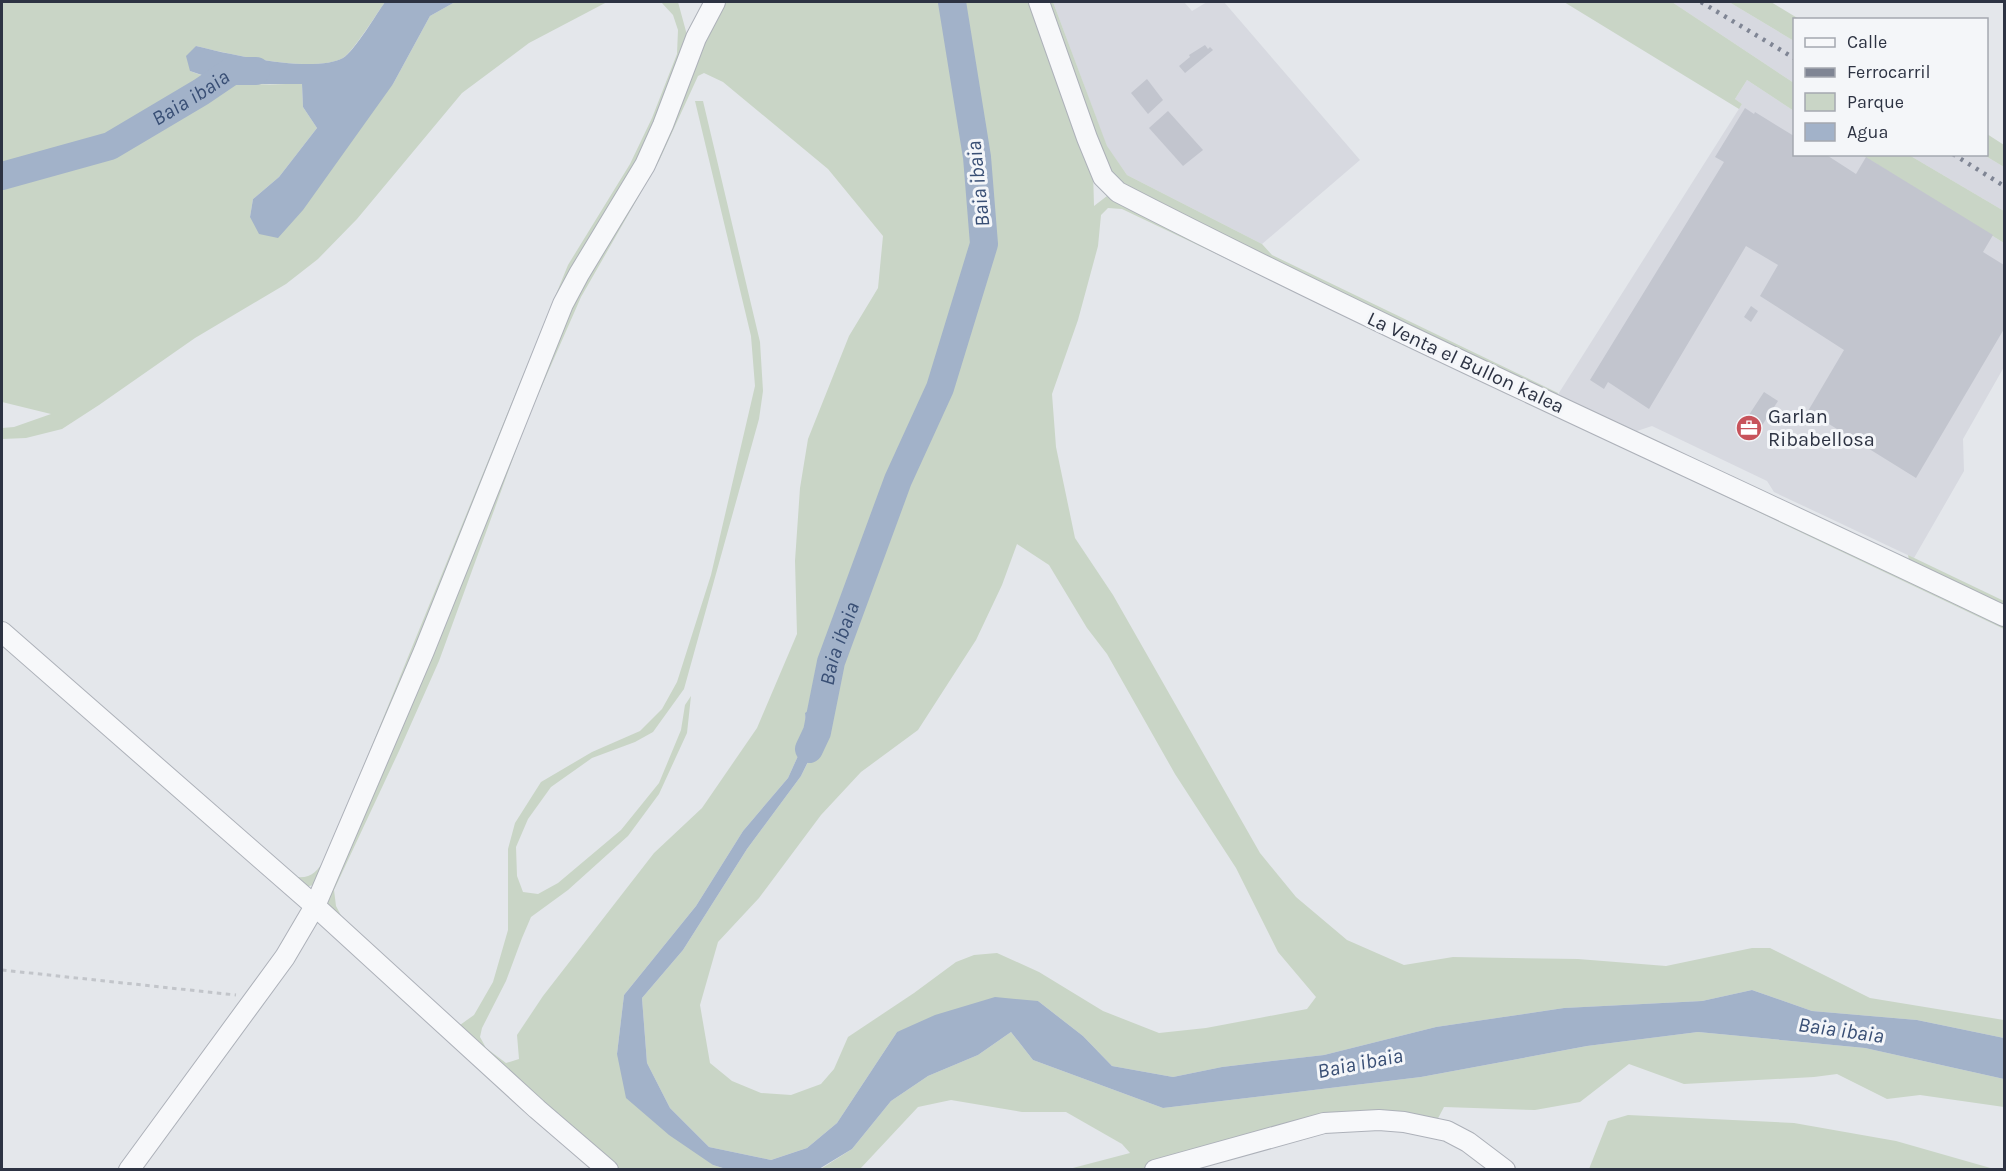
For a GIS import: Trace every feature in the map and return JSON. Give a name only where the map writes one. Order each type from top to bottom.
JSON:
[{"type":"street","points":[[129,1170],[285,957],[315,906],[424,651],[563,304],[645,165],[696,38],[715,2]]},
{"type":"street","name":"La Venta el Bullon kalea","points":[[1039,2],[1103,177],[1118,192],[1449,355],[1709,475],[2004,616]]},
{"type":"street","points":[[2,632],[315,906],[537,1109],[608,1170]]},
{"type":"street","points":[[1155,1170],[1324,1124],[1360,1120],[1404,1122],[1447,1131],[1488,1155],[1505,1170]]},
{"type":"path","points":[[2,970],[256,997]]},
{"type":"shaded area","points":[[1053,2],[1184,2],[1192,11],[1207,2],[1224,2],[1360,160],[1262,244],[1127,175],[1107,147]]},
{"type":"shaded area","points":[[1672,2],[1729,2],[1793,40],[1793,82]]},
{"type":"shaded area","points":[[1747,80],[1793,110],[1793,156],[1864,156],[2004,243],[2004,367],[1963,439],[1964,471],[1914,558],[1774,492],[1767,481],[1652,426],[1637,431],[1557,396],[1742,104],[1735,99]]},
{"type":"shaded area","points":[[1911,156],[1986,156],[2004,167],[2004,211]]},
{"type":"green space","points":[[2,2],[385,2],[359,41],[343,58],[330,62],[312,64],[271,61],[196,46],[190,71],[204,76],[245,83],[302,83],[303,107],[317,128],[279,177],[253,199],[250,217],[393,84],[430,16],[455,2],[607,2],[529,43],[462,93],[357,219],[318,259],[286,284],[195,338],[62,429],[26,438],[2,439],[2,428],[14,427],[51,414],[2,402],[2,185],[56,175],[65,148],[42,158],[2,165]]},
{"type":"green space","points":[[661,2],[678,2],[687,35],[678,66],[647,148],[580,258],[318,884],[301,888],[2,626],[2,620],[290,876],[303,877],[315,872],[326,858],[568,265],[630,164],[652,118],[677,54],[678,30],[673,15]]},
{"type":"green space","points":[[724,2],[1032,2],[1093,170],[1094,206],[1107,196],[2004,624],[2004,629],[1122,209],[1108,208],[1101,215],[1098,246],[1078,320],[1052,394],[1056,447],[1075,538],[1113,595],[1260,853],[1296,897],[1347,940],[1404,965],[1453,957],[1578,959],[1666,966],[1752,948],[1770,948],[1870,998],[2004,1020],[2004,1038],[1917,1020],[1812,1011],[1752,990],[1702,1001],[1564,1008],[1436,1027],[1324,1055],[1222,1067],[1173,1077],[1112,1066],[1083,1036],[1038,1001],[897,1032],[837,1123],[807,1148],[771,1160],[709,1147],[670,1108],[647,1063],[642,998],[683,950],[747,849],[801,776],[827,724],[805,713],[807,736],[788,778],[743,831],[696,906],[624,995],[617,1054],[713,1165],[726,1169],[615,1169],[326,907],[327,891],[539,374],[706,33]],"holes":[[[704,73],[723,82],[828,169],[883,236],[878,288],[849,336],[808,439],[800,488],[795,561],[797,634],[757,728],[702,808],[654,853],[543,996],[517,1035],[519,1059],[506,1063],[486,1048],[480,1037],[482,1028],[506,981],[531,917],[568,890],[628,836],[659,794],[687,733],[691,696],[685,705],[681,730],[659,783],[621,830],[558,883],[538,894],[523,892],[517,876],[516,847],[528,819],[551,787],[592,758],[635,742],[653,732],[684,689],[759,419],[763,391],[760,342],[703,101],[695,101],[751,336],[755,386],[711,575],[677,682],[662,709],[640,731],[592,752],[541,782],[515,823],[508,849],[508,930],[493,982],[474,1015],[460,1025],[345,923],[336,906],[334,890],[439,661],[527,420],[581,297],[659,161],[698,76]],[[1017,544],[1049,565],[1087,628],[1107,654],[1175,774],[1236,868],[1278,952],[1316,997],[1307,1009],[1206,1028],[1159,1033],[1103,1011],[1039,972],[997,953],[974,955],[956,962],[848,1037],[834,1069],[821,1084],[791,1095],[761,1093],[732,1081],[710,1063],[700,1005],[718,942],[759,898],[821,815],[861,772],[918,730],[976,640],[1002,585]]]},
{"type":"green space","points":[[1047,2],[1053,2],[1107,146],[1127,175],[1262,244],[1272,255],[1558,393],[1557,396],[1134,195],[1111,174],[1100,155]]},
{"type":"green space","points":[[1564,2],[1672,2],[1793,82],[1793,110],[1747,80],[1735,99],[1742,104],[1739,109]]},
{"type":"green space","points":[[1729,2],[1771,2],[1797,18],[1793,18],[1793,40]]},
{"type":"green space","points":[[1988,135],[2004,145],[2004,167],[1986,156],[1988,156]]},
{"type":"green space","points":[[1864,156],[1911,156],[2004,211],[2004,243]]},
{"type":"green space","points":[[1908,555],[2004,601],[2004,607],[1909,560]]},
{"type":"green space","points":[[1011,1032],[1033,1060],[1163,1108],[1421,1077],[1587,1046],[1698,1032],[1865,1048],[2004,1079],[2004,1107],[1920,1095],[1887,1099],[1837,1074],[1684,1084],[1629,1064],[1580,1102],[1535,1110],[1444,1107],[1435,1124],[1315,1120],[1138,1170],[1069,1169],[1130,1153],[1122,1144],[1066,1112],[1022,1112],[951,1100],[918,1107],[860,1169],[819,1170],[852,1149],[891,1101],[928,1076],[978,1055]]},
{"type":"green space","points":[[1628,1115],[1794,1123],[1896,1141],[1994,1169],[1589,1169],[1608,1121]]},
{"type":"water","points":[[385,2],[455,2],[430,16],[393,84],[303,210],[278,238],[259,234],[250,217],[253,199],[279,177],[317,128],[303,107],[302,84],[246,83],[205,76],[190,71],[186,56],[196,46],[270,61],[312,64],[329,62],[348,54]]},
{"type":"water","points":[[65,148],[83,151],[85,161],[56,175],[2,185],[2,165],[42,158]]},
{"type":"water","points":[[817,705],[827,723],[801,776],[747,849],[683,950],[642,998],[647,1063],[670,1108],[709,1147],[771,1160],[807,1148],[837,1123],[897,1032],[935,1015],[995,997],[1038,1001],[1083,1036],[1112,1066],[1173,1077],[1222,1067],[1324,1055],[1436,1027],[1564,1008],[1702,1001],[1752,990],[1812,1011],[1917,1020],[2004,1038],[2004,1079],[1865,1048],[1698,1032],[1587,1046],[1421,1077],[1163,1108],[1033,1060],[1011,1032],[978,1055],[928,1076],[891,1101],[852,1149],[819,1169],[726,1169],[713,1165],[669,1135],[626,1098],[617,1054],[624,995],[696,906],[743,831],[788,778],[807,736],[805,713]]},
{"type":"building","points":[[1205,45],[1208,49],[1210,47],[1213,50],[1185,73],[1179,66],[1190,57],[1189,55]]},
{"type":"building","points":[[1147,79],[1163,100],[1148,114],[1131,93]]},
{"type":"building","points":[[1745,108],[1793,135],[1793,156],[1828,156],[1856,174],[1866,157],[1993,235],[1983,252],[2004,265],[2004,329],[1916,478],[1808,411],[1844,350],[1760,296],[1778,265],[1746,246],[1649,409],[1608,382],[1604,389],[1590,380],[1724,162],[1715,157]]},
{"type":"building","points":[[1168,111],[1203,150],[1183,166],[1149,128]]},
{"type":"building","points":[[1751,306],[1758,311],[1751,322],[1744,317]]},
{"type":"building","points":[[1764,392],[1778,401],[1755,436],[1741,427]]},
{"type":"waterway","name":"Baia ibaia","points":[[809,749],[817,732],[831,662],[898,480],[940,388],[984,244],[977,157],[952,2]]},
{"type":"waterway","name":"Baia ibaia","points":[[2,176],[110,146],[232,71],[256,71]]},
{"type":"railway","points":[[1701,2],[1793,57]]},
{"type":"railway","points":[[1956,156],[2004,186]]},
{"type":"place","name":"Garlan Ribabellosa","points":[[1749,428]]}]
